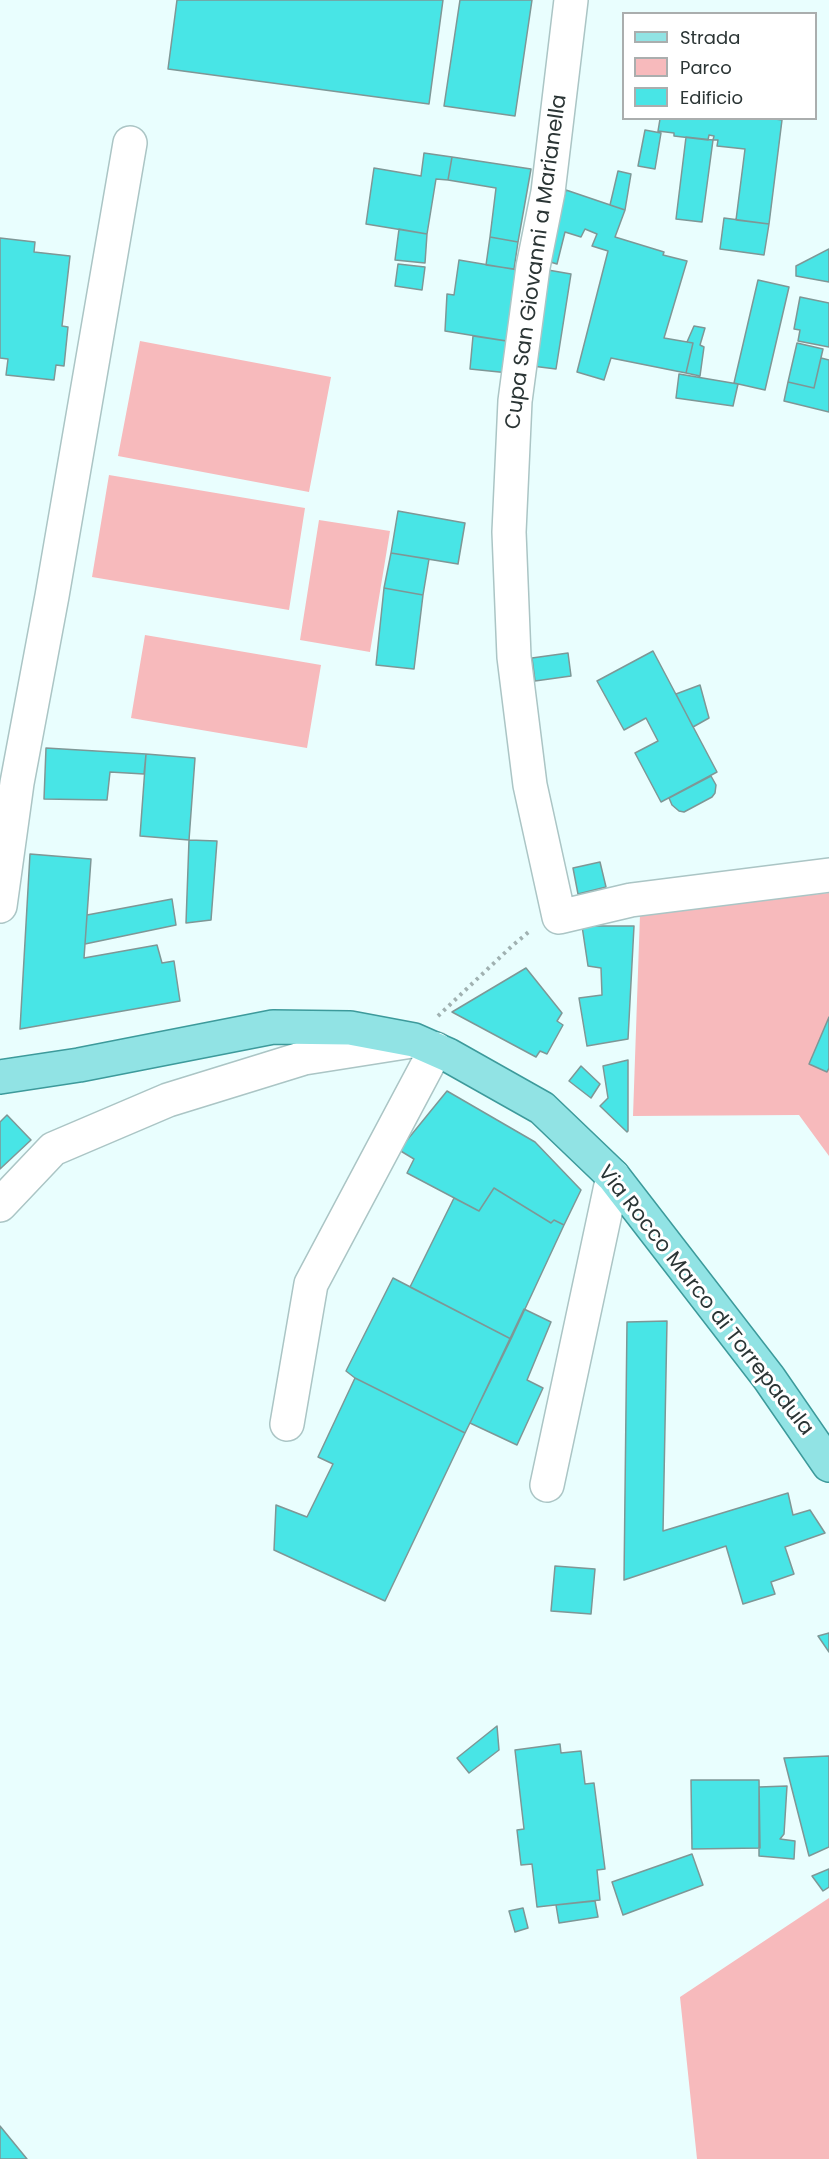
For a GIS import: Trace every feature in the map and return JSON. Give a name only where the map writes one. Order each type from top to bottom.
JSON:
[{"type":"main road","name":"Via Rocco Marco di Torrepadula","points":[[0,1077],[79,1065],[273,1027],[350,1028],[425,1045],[448,1054],[542,1108],[613,1176],[770,1378],[829,1465]]},
{"type":"street","name":"Cupa San Giovanni a Marianella","points":[[559,917],[530,784],[514,657],[509,532],[515,401],[533,267],[548,192],[571,0]]},
{"type":"street","points":[[0,906],[17,783],[52,596],[130,143]]},
{"type":"street","points":[[559,917],[631,900],[829,875]]},
{"type":"street","points":[[0,1205],[54,1149],[168,1100],[304,1058],[425,1045]]},
{"type":"street","points":[[287,1424],[311,1284],[425,1045]]},
{"type":"street","points":[[547,1485],[613,1176]]},
{"type":"path","points":[[425,1045],[455,998],[531,930],[559,917]]},
{"type":"green space","points":[[140,341],[331,377],[309,492],[118,456]]},
{"type":"green space","points":[[109,475],[305,508],[289,610],[92,577]]},
{"type":"green space","points":[[319,520],[390,531],[370,652],[300,640]]},
{"type":"green space","points":[[145,635],[321,665],[307,748],[131,718]]},
{"type":"green space","points":[[829,893],[829,1156],[799,1115],[633,1116],[640,914]]},
{"type":"green space","points":[[829,1898],[829,2159],[697,2159],[680,1997]]},
{"type":"building","points":[[177,0],[443,0],[429,104],[168,69]]},
{"type":"building","points":[[460,0],[532,0],[515,116],[444,106]]},
{"type":"building","points":[[660,120],[782,120],[769,224],[736,220],[745,149],[717,146],[718,140],[713,140],[714,136],[709,135],[708,140],[674,136],[674,133],[658,131]]},
{"type":"building","points":[[645,130],[661,133],[655,169],[638,166]]},
{"type":"building","points":[[686,137],[713,140],[702,222],[676,219]]},
{"type":"building","points":[[424,153],[452,157],[448,180],[436,179],[427,234],[366,224],[374,168],[421,176]]},
{"type":"building","points":[[452,157],[531,169],[518,242],[490,237],[496,188],[448,180]]},
{"type":"building","points":[[618,171],[631,174],[625,210],[610,205]]},
{"type":"building","points":[[566,190],[625,210],[615,237],[664,252],[663,255],[687,261],[664,338],[693,343],[686,373],[611,358],[604,380],[577,372],[608,251],[592,246],[597,234],[585,229],[581,237],[565,232],[557,264],[547,261]]},
{"type":"building","points":[[724,218],[769,224],[764,255],[720,249]]},
{"type":"building","points":[[399,229],[427,234],[425,263],[395,260]]},
{"type":"building","points":[[490,237],[518,242],[514,269],[486,265]]},
{"type":"building","points":[[0,238],[35,242],[34,252],[70,256],[62,326],[68,327],[64,366],[56,365],[54,380],[6,375],[8,359],[0,358]]},
{"type":"building","points":[[829,249],[829,282],[796,276],[796,266]]},
{"type":"building","points":[[459,260],[518,270],[513,342],[445,331],[447,294],[454,295]]},
{"type":"building","points":[[398,264],[425,267],[422,290],[395,286]]},
{"type":"building","points":[[548,270],[571,274],[556,369],[532,366]]},
{"type":"building","points":[[758,280],[789,287],[765,390],[734,383]]},
{"type":"building","points":[[800,297],[829,303],[829,347],[798,341],[800,330],[794,329]]},
{"type":"building","points":[[694,326],[705,328],[700,345],[704,347],[700,376],[686,373],[693,343],[687,342]]},
{"type":"building","points":[[473,336],[513,342],[509,373],[470,369]]},
{"type":"building","points":[[797,343],[823,349],[814,388],[788,382]]},
{"type":"building","points":[[821,358],[829,360],[829,412],[784,401],[788,382],[814,388]]},
{"type":"building","points":[[679,374],[738,384],[733,406],[676,398]]},
{"type":"building","points":[[398,511],[465,523],[458,564],[391,553]]},
{"type":"building","points":[[391,553],[429,559],[423,595],[384,588]]},
{"type":"building","points":[[384,588],[423,595],[414,669],[376,665]]},
{"type":"building","points":[[653,651],[717,772],[661,802],[635,753],[658,741],[646,718],[624,730],[597,681]]},
{"type":"building","points":[[568,653],[571,676],[535,681],[532,658]]},
{"type":"building","points":[[700,685],[709,718],[693,727],[676,694]]},
{"type":"building","points":[[46,748],[146,754],[144,774],[110,772],[107,800],[44,799]]},
{"type":"building","points":[[146,754],[195,758],[189,840],[140,836]]},
{"type":"building","points":[[711,776],[716,785],[712,797],[684,812],[672,805],[669,798]]},
{"type":"building","points":[[189,840],[217,841],[211,920],[186,923]]},
{"type":"building","points":[[30,854],[91,859],[84,958],[157,945],[162,963],[174,961],[180,1001],[20,1029]]},
{"type":"building","points":[[600,862],[606,887],[578,894],[573,868]]},
{"type":"building","points":[[172,899],[176,925],[85,944],[87,915]]},
{"type":"building","points":[[582,926],[634,926],[628,1039],[587,1046],[579,998],[602,995],[601,968],[588,966]]},
{"type":"building","points":[[526,968],[562,1013],[557,1021],[563,1025],[547,1054],[540,1051],[536,1057],[452,1012]]},
{"type":"building","points":[[829,1017],[829,1068],[827,1072],[809,1064]]},
{"type":"building","points":[[628,1060],[627,1132],[600,1106],[608,1098],[603,1066]]},
{"type":"building","points":[[581,1066],[600,1084],[591,1098],[569,1081]]},
{"type":"building","points":[[447,1091],[535,1142],[581,1190],[564,1225],[554,1220],[551,1223],[494,1188],[479,1211],[407,1173],[414,1159],[399,1150]]},
{"type":"building","points":[[7,1115],[31,1140],[0,1169],[0,1122]]},
{"type":"building","points":[[494,1188],[551,1223],[554,1220],[564,1225],[511,1339],[410,1287],[454,1198],[479,1211]]},
{"type":"building","points":[[393,1278],[511,1339],[465,1433],[355,1378],[346,1371]]},
{"type":"building","points":[[524,1309],[551,1322],[527,1380],[543,1388],[517,1445],[470,1423]]},
{"type":"building","points":[[667,1321],[663,1531],[788,1493],[793,1515],[810,1510],[825,1533],[785,1547],[794,1574],[771,1582],[775,1594],[743,1604],[726,1546],[624,1580],[627,1322]]},
{"type":"building","points":[[355,1378],[465,1433],[385,1601],[274,1550],[276,1505],[307,1517],[333,1464],[318,1457]]},
{"type":"building","points":[[555,1566],[595,1569],[591,1614],[551,1611]]},
{"type":"building","points":[[829,1633],[829,1652],[818,1636]]},
{"type":"building","points":[[497,1726],[499,1750],[469,1773],[457,1758]]},
{"type":"building","points":[[560,1744],[561,1753],[581,1751],[585,1784],[594,1783],[605,1869],[597,1870],[600,1900],[537,1907],[532,1864],[521,1865],[517,1830],[524,1829],[515,1750]]},
{"type":"building","points":[[829,1756],[829,1847],[809,1856],[784,1758]]},
{"type":"building","points":[[691,1780],[759,1780],[760,1848],[692,1849]]},
{"type":"building","points":[[787,1786],[784,1834],[780,1839],[795,1841],[794,1859],[759,1856],[759,1787]]},
{"type":"building","points":[[692,1854],[703,1885],[623,1915],[612,1882]]},
{"type":"building","points":[[829,1869],[829,1887],[823,1891],[812,1876]]},
{"type":"building","points":[[595,1901],[598,1917],[559,1923],[556,1905]]},
{"type":"building","points":[[523,1908],[528,1928],[515,1932],[509,1911]]},
{"type":"building","points":[[0,2126],[27,2159],[0,2159]]}]
